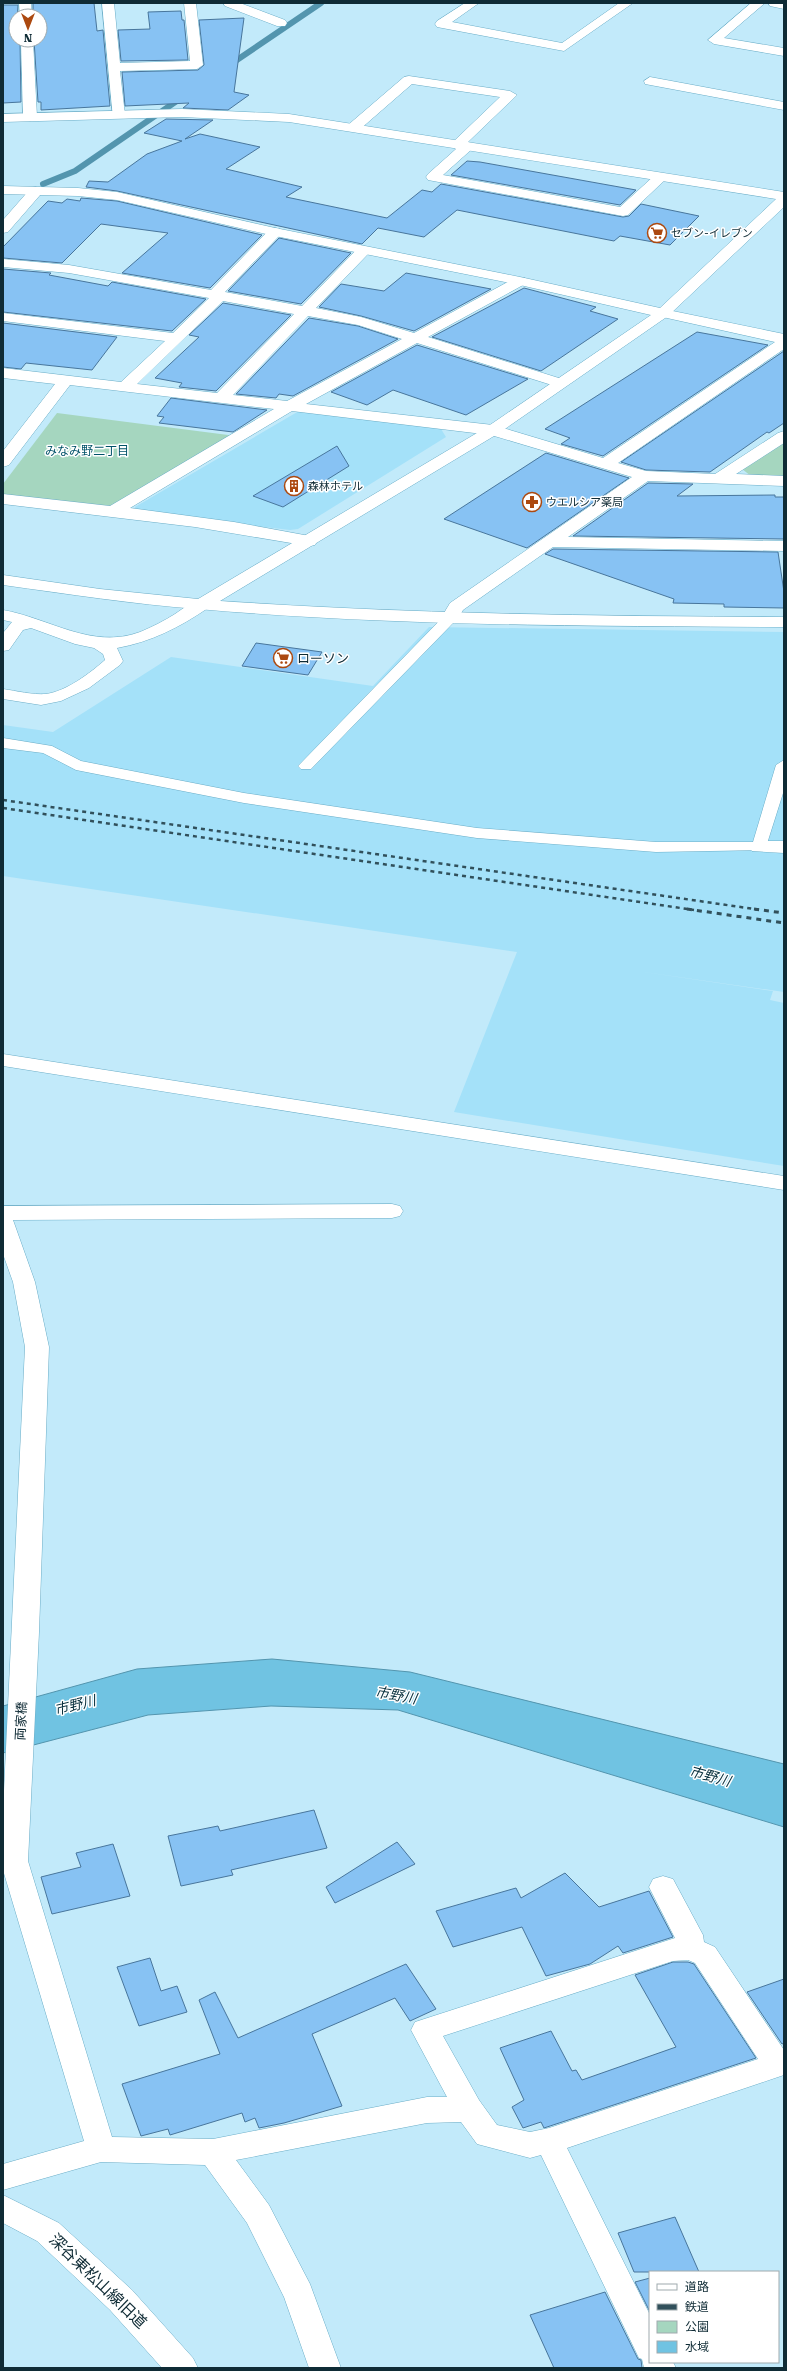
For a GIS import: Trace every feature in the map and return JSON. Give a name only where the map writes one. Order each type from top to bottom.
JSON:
[{"type":"street","points":[[108,3],[115,67],[118,115]]},
{"type":"street","points":[[115,67],[197,65],[190,3]]},
{"type":"street","points":[[229,3],[281,22]]},
{"type":"street","points":[[248,11],[260,3]]},
{"type":"street","points":[[473,3],[441,24],[564,47],[628,3]]},
{"type":"street","points":[[759,3],[714,40],[784,52]]},
{"type":"street","points":[[774,3],[784,5]]},
{"type":"street","points":[[27,48],[30,117]]},
{"type":"street","points":[[353,128],[409,80],[510,95],[433,177],[623,212],[661,177]]},
{"type":"street","points":[[650,81],[784,106]]},
{"type":"street","points":[[3,118],[238,113],[289,118],[784,196]]},
{"type":"street","points":[[3,190],[117,196],[275,232],[520,281],[784,339]]},
{"type":"street","points":[[3,229],[36,191]]},
{"type":"street","points":[[3,694],[34,699],[56,697],[152,643],[174,623],[202,604],[493,430],[664,313],[784,199]]},
{"type":"street","points":[[126,386],[216,301],[218,290],[275,232]]},
{"type":"street","points":[[222,397],[307,311],[364,250]]},
{"type":"street","points":[[3,263],[69,269],[361,321],[560,383]]},
{"type":"street","points":[[112,512],[290,406],[520,281]]},
{"type":"street","points":[[3,317],[177,338]]},
{"type":"street","points":[[605,464],[784,342]]},
{"type":"street","points":[[3,373],[222,397],[493,430],[645,476],[716,480],[784,480]]},
{"type":"street","points":[[3,462],[66,380]]},
{"type":"street","points":[[3,435],[22,437]]},
{"type":"street","points":[[716,480],[784,436]]},
{"type":"street","points":[[450,618],[456,607],[645,476]]},
{"type":"street","points":[[3,499],[280,535],[309,541]]},
{"type":"street","points":[[549,542],[784,546]]},
{"type":"street","points":[[3,580],[202,604],[391,617],[784,622]]},
{"type":"street","points":[[3,615],[32,622],[81,640],[100,644],[136,639],[174,623]]},
{"type":"street","points":[[3,646],[17,626],[32,622]]},
{"type":"street","points":[[100,644],[111,652],[114,661],[105,669]]},
{"type":"street","points":[[759,848],[784,848]]},
{"type":"street","points":[[3,1060],[784,1183]]},
{"type":"street","points":[[3,1213],[392,1211]]},
{"type":"street","name":"両家橋","points":[[3,1222],[24,1282],[37,1347],[26,1632],[14,1861],[101,2149]]},
{"type":"street","points":[[663,1887],[689,1935],[690,1948]]},
{"type":"street","points":[[690,1948],[704,1955],[778,2065],[549,2141],[530,2145],[488,2135],[469,2109],[425,2030],[673,1950],[690,1948]]},
{"type":"street","points":[[3,2177],[101,2149],[213,2152],[427,2110],[469,2109]]},
{"type":"street","points":[[549,2141],[649,2346]]},
{"type":"street","points":[[213,2152],[258,2214],[299,2294],[325,2368]]},
{"type":"street","name":"深谷東松山線旧道","points":[[3,2208],[48,2232],[121,2300],[182,2368]]},
{"type":"lane","points":[[306,766],[450,618]]},
{"type":"lane","points":[[3,743],[47,749],[76,765],[244,798],[477,834],[656,847],[759,848],[784,765]]},
{"type":"shaded area","points":[[299,411],[441,429],[446,437],[298,529],[290,530],[136,512],[135,507]]},
{"type":"shaded area","points":[[429,627],[784,632],[784,992],[637,971],[773,991],[770,1000],[784,1003],[784,1166],[454,1112],[517,952],[3,876],[3,725],[53,732],[171,657],[373,686]]},
{"type":"green space","points":[[57,413],[236,436],[116,505],[104,507],[3,494],[3,484]]},
{"type":"green space","points":[[784,440],[784,477],[751,476],[742,469]]},
{"type":"water","name":"市野川","points":[[272,1659],[410,1672],[784,1764],[784,1827],[398,1710],[271,1706],[148,1715],[3,1753],[3,1706],[137,1669]]},
{"type":"building","points":[[94,3],[97,31],[103,30],[110,106],[41,110],[41,102],[38,102],[35,48],[48,48],[48,8],[33,8],[33,4]]},
{"type":"building","points":[[3,5],[18,5],[18,8],[8,8],[8,48],[20,48],[21,102],[3,103]]},
{"type":"building","points":[[181,11],[182,20],[184,20],[188,60],[121,61],[118,30],[150,29],[148,12]]},
{"type":"building","points":[[244,18],[234,92],[249,95],[228,110],[183,108],[189,103],[125,106],[122,72],[198,70],[204,65],[199,20]]},
{"type":"building","points":[[166,119],[213,120],[185,139],[200,134],[260,147],[226,169],[302,187],[286,197],[387,218],[422,190],[432,192],[441,184],[623,217],[629,216],[641,204],[699,216],[670,245],[620,236],[614,241],[457,210],[424,237],[378,228],[362,244],[117,191],[86,187],[89,181],[108,182],[147,154],[182,141],[144,133]]},
{"type":"building","points":[[467,161],[480,162],[636,190],[620,205],[451,175]]},
{"type":"building","points":[[81,198],[117,201],[262,235],[210,288],[122,273],[168,233],[101,224],[62,263],[3,258],[3,247],[48,201],[62,203],[67,199],[80,201]]},
{"type":"building","points":[[279,238],[351,253],[301,304],[228,291]]},
{"type":"building","points":[[3,269],[51,273],[49,275],[108,286],[112,282],[206,299],[172,331],[3,312]]},
{"type":"building","points":[[406,273],[491,289],[414,331],[361,316],[319,307],[341,284],[384,291]]},
{"type":"building","points":[[524,288],[596,307],[590,311],[618,319],[541,371],[432,337]]},
{"type":"building","points":[[223,303],[291,315],[216,391],[179,387],[182,383],[155,378],[199,337],[189,335]]},
{"type":"building","points":[[309,318],[358,326],[398,339],[293,396],[279,394],[276,398],[236,394]]},
{"type":"building","points":[[3,323],[117,337],[92,370],[26,363],[21,369],[3,367]]},
{"type":"building","points":[[697,332],[768,345],[603,456],[561,444],[570,438],[545,429]]},
{"type":"building","points":[[417,345],[528,379],[466,415],[393,390],[367,405],[331,392]]},
{"type":"building","points":[[784,351],[784,423],[769,433],[767,432],[710,472],[646,470],[621,462]]},
{"type":"building","points":[[171,398],[267,410],[233,432],[159,423],[164,417],[157,416]]},
{"type":"building","name":"森林ホテル","points":[[337,446],[349,466],[283,507],[253,496]]},
{"type":"building","name":"ウエルシア薬局","points":[[546,453],[629,478],[527,548],[444,519]]},
{"type":"building","points":[[648,483],[693,484],[677,496],[775,495],[775,497],[784,497],[784,539],[573,536]]},
{"type":"building","points":[[553,549],[778,552],[784,592],[784,608],[724,607],[724,604],[673,603],[674,599],[545,554]]},
{"type":"building","name":"ローソン","points":[[256,643],[322,652],[308,675],[242,666]]},
{"type":"building","points":[[314,1810],[327,1848],[231,1870],[233,1875],[181,1886],[168,1836],[218,1826],[220,1831]]},
{"type":"building","points":[[397,1842],[415,1864],[335,1903],[326,1887]]},
{"type":"building","points":[[113,1844],[130,1896],[52,1914],[41,1877],[81,1867],[76,1853]]},
{"type":"building","points":[[565,1873],[599,1907],[649,1891],[673,1937],[623,1953],[618,1946],[590,1964],[546,1976],[522,1927],[453,1947],[436,1911],[516,1888],[521,1898]]},
{"type":"building","points":[[150,1958],[161,1991],[177,1986],[187,2012],[139,2026],[117,1967]]},
{"type":"building","points":[[673,1962],[688,1962],[694,1964],[756,2058],[544,2128],[541,2122],[523,2128],[512,2107],[524,2100],[500,2048],[551,2031],[572,2071],[576,2070],[582,2080],[676,2047],[635,1975]]},
{"type":"building","points":[[406,1964],[436,2009],[410,2021],[395,1998],[312,2034],[342,2106],[284,2123],[259,2128],[255,2118],[245,2122],[242,2113],[170,2135],[168,2129],[141,2136],[122,2084],[220,2054],[199,2000],[215,1992],[238,2038]]},
{"type":"building","points":[[784,1979],[784,2043],[782,2044],[747,1992]]},
{"type":"building","points":[[675,2217],[699,2271],[634,2272],[618,2233]]},
{"type":"building","points":[[649,2278],[649,2310],[635,2282]]},
{"type":"building","points":[[605,2292],[638,2359],[641,2360],[642,2368],[554,2368],[530,2315]]},
{"type":"waterway","points":[[228,66],[321,3]]},
{"type":"waterway","points":[[43,184],[75,171],[184,96]]},
{"type":"railway","points":[[3,800],[755,909]]},
{"type":"railway","points":[[3,808],[694,910]]},
{"type":"railway","points":[[687,909],[784,923]]},
{"type":"railway","points":[[755,909],[784,913]]},
{"type":"railway","points":[[755,909],[761,910]]},
{"type":"place","name":"セブン-イレブン","points":[[657,233]]},
{"type":"place","name":"森林ホテル","points":[[294,486]]},
{"type":"place","name":"ウエルシア薬局","points":[[532,502]]},
{"type":"place","name":"ローソン","points":[[283,658]]},
{"type":"district","name":"みなみ野二丁目","points":[[87,451]]}]
